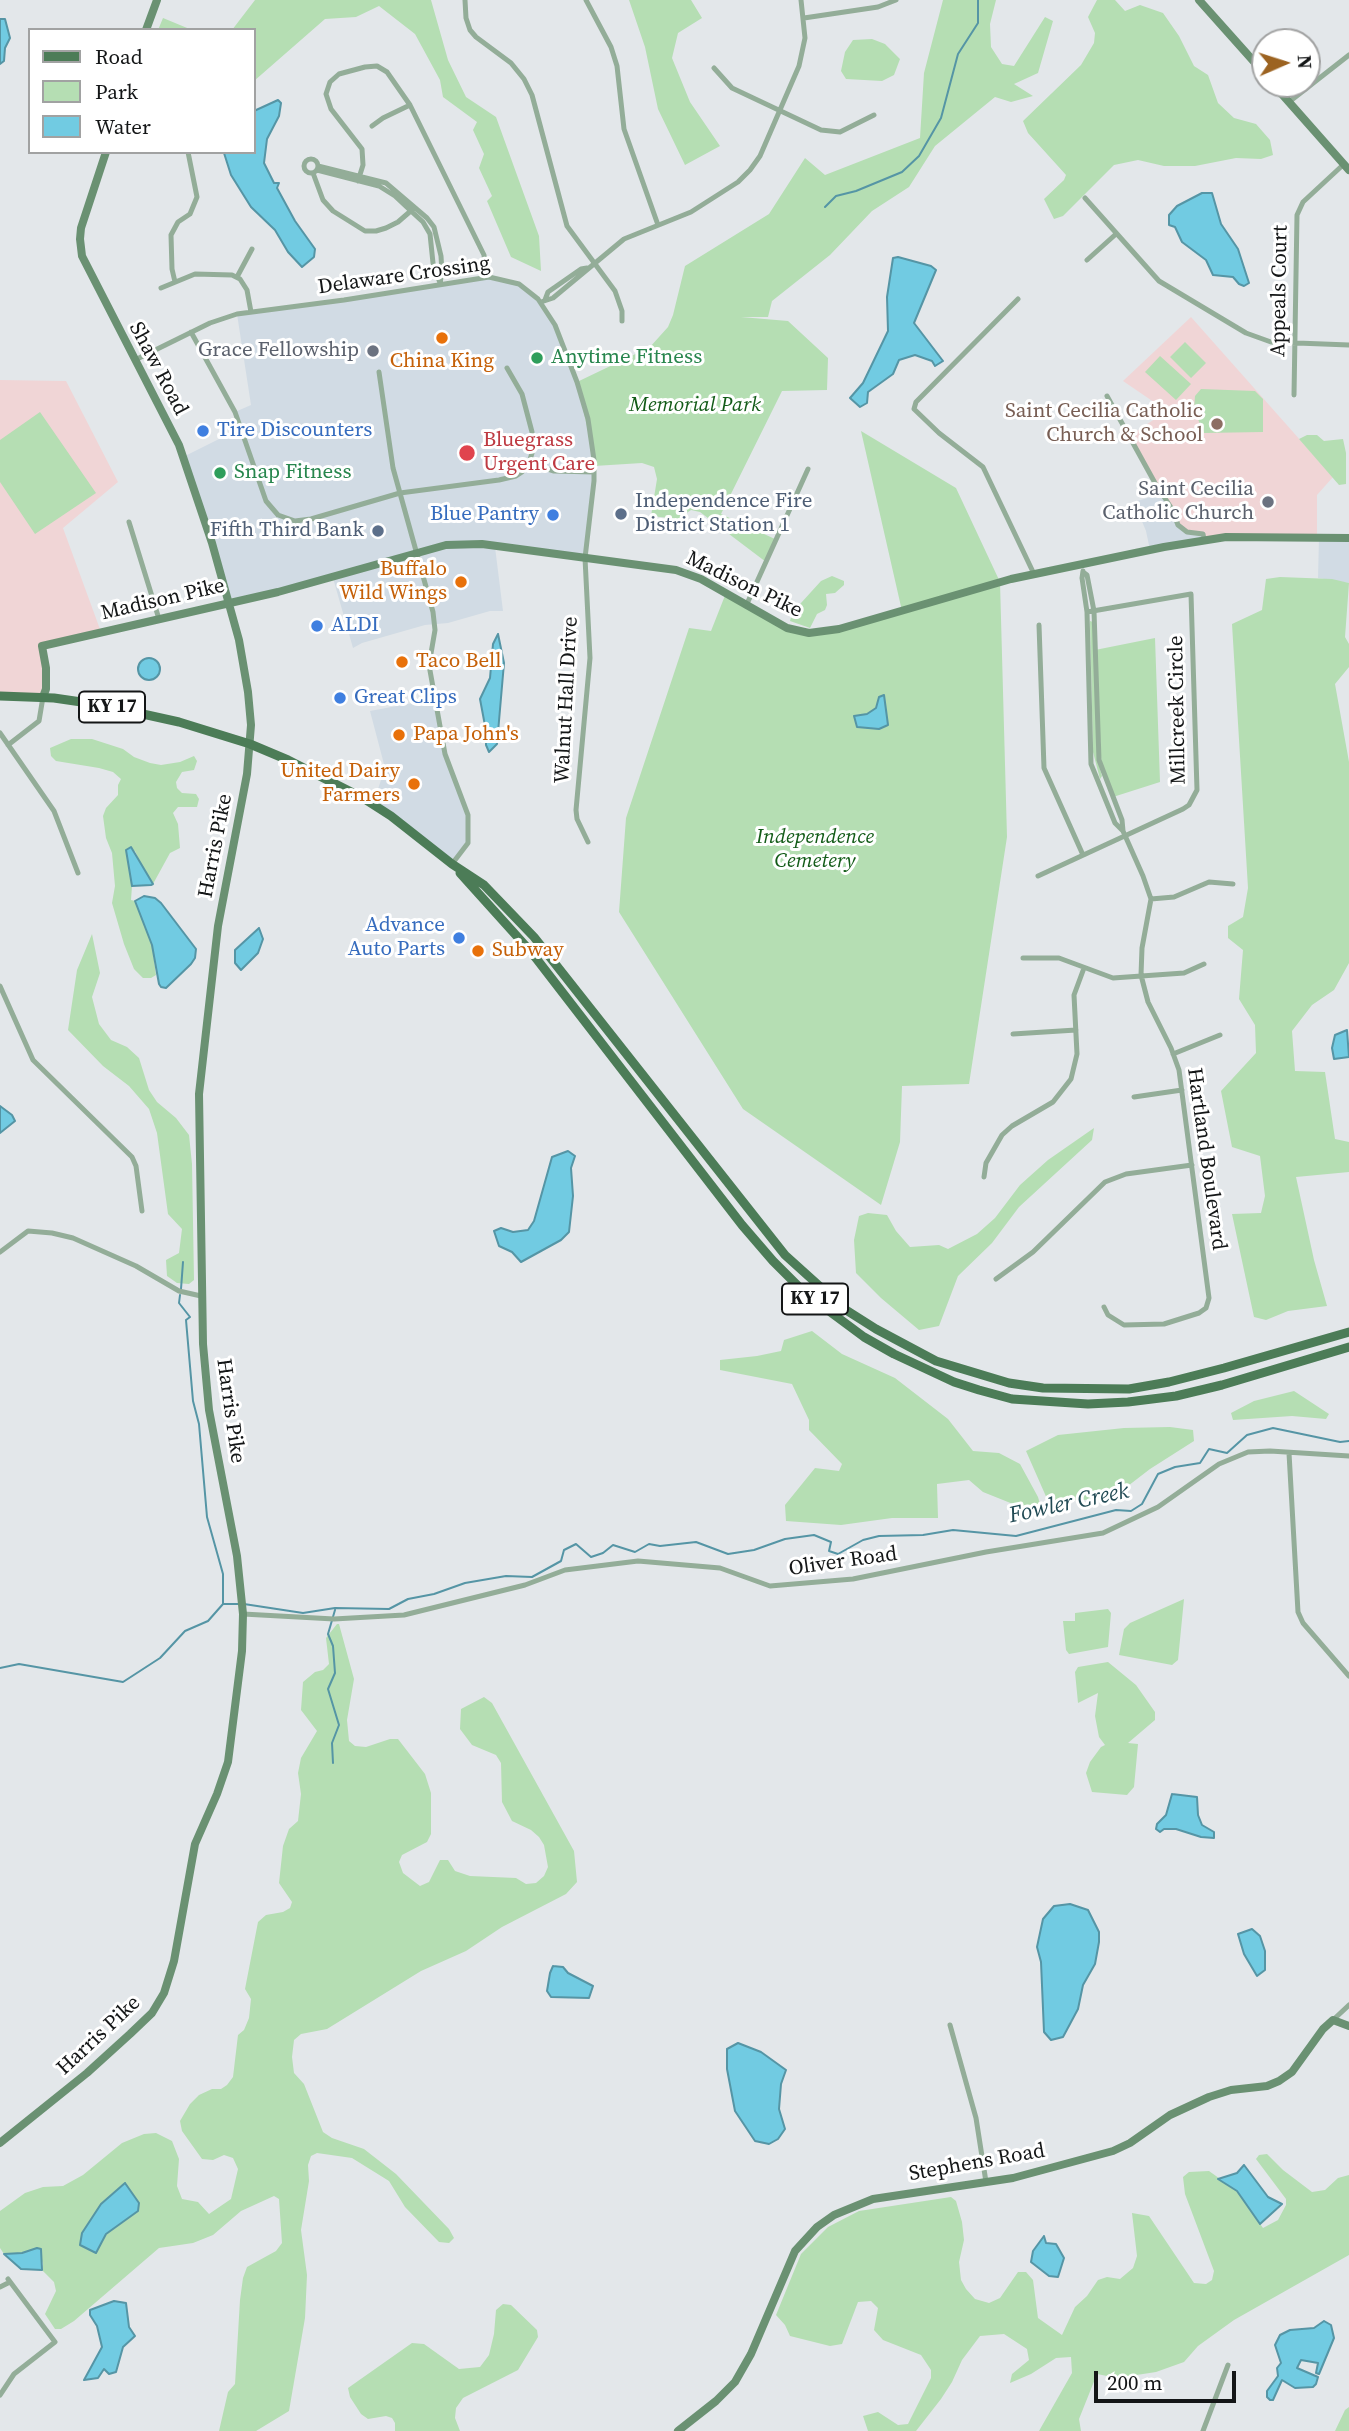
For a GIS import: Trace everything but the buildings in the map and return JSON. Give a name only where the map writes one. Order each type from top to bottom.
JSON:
[{"type":"main road","points":[[147,28],[157,0]]},
{"type":"main road","points":[[1199,0],[1251,58]]},
{"type":"main road","points":[[1285,98],[1346,167]]},
{"type":"main road","name":"Shaw Road","points":[[105,154],[81,228],[80,248],[88,269],[178,445],[212,543],[228,604]]},
{"type":"main road","name":"Madison Pike","points":[[43,697],[46,689],[42,646],[333,578],[446,545],[470,543],[676,570],[701,579],[787,628],[816,633],[1034,575],[1082,568],[1204,540],[1245,536],[1349,538]]},
{"type":"main road","name":"Harris Pike","points":[[0,2143],[87,2073],[137,2028],[152,2013],[164,1993],[174,1961],[192,1854],[228,1762],[242,1651],[243,1614],[235,1543],[209,1410],[201,1296],[201,1070],[218,926],[242,805],[250,744],[245,668],[228,604]]},
{"type":"main road","name":"KY 17","points":[[0,696],[43,697],[102,705],[162,717],[250,744],[318,774],[391,816],[452,864],[484,885],[534,937],[785,1255],[846,1310],[936,1361],[1009,1383],[1043,1388],[1129,1388],[1169,1382],[1224,1368],[1349,1332]]},
{"type":"main road","name":"KY 17","points":[[452,864],[532,953],[733,1214],[773,1261],[801,1289],[833,1314],[864,1337],[894,1354],[954,1382],[1012,1399],[1088,1404],[1176,1396],[1349,1347]]},
{"type":"main road","points":[[1333,2020],[1349,2026]]},
{"type":"main road","name":"Stephens Road","points":[[678,2431],[735,2382],[751,2354],[795,2251],[817,2227],[834,2215],[864,2202],[1023,2176],[1113,2151],[1130,2143],[1170,2115],[1209,2097],[1231,2090],[1272,2084],[1292,2072],[1323,2029],[1333,2020]]},
{"type":"street","points":[[465,0],[470,30],[511,63],[533,95],[567,226],[618,297],[622,321]]},
{"type":"street","points":[[586,0],[614,56],[624,129],[658,225]]},
{"type":"street","points":[[543,301],[553,298],[624,239],[691,212],[743,177],[760,156],[802,57],[805,38],[801,0]]},
{"type":"street","points":[[804,18],[878,7],[896,0]]},
{"type":"street","points":[[1289,102],[1349,55]]},
{"type":"street","points":[[359,178],[363,165],[362,149],[327,102],[326,94],[330,82],[339,74],[377,66],[387,72],[410,105],[484,255],[486,277]]},
{"type":"street","points":[[714,68],[728,86],[829,132],[840,132],[874,115]]},
{"type":"street","points":[[372,126],[410,105]]},
{"type":"street","points":[[175,282],[171,235],[178,222],[190,214],[197,197],[188,154]]},
{"type":"street","name":"Appeals Court","points":[[1294,395],[1297,215],[1303,202],[1346,167]]},
{"type":"street","points":[[413,208],[386,228],[365,231],[332,211],[323,200],[316,170],[359,178],[387,190],[413,208],[430,234],[433,262],[440,284]]},
{"type":"street","points":[[1085,198],[1164,285],[1246,333],[1271,342],[1349,345]]},
{"type":"street","points":[[1087,261],[1116,234]]},
{"type":"street","points":[[237,277],[252,249]]},
{"type":"street","points":[[162,288],[195,274],[237,277],[247,290],[250,312]]},
{"type":"street","name":"Delaware Crossing","points":[[134,361],[227,316],[486,277],[497,277],[519,284],[543,301],[555,325],[585,407],[594,472],[585,558]]},
{"type":"street","points":[[1018,299],[914,409],[939,433],[984,467],[1034,575]]},
{"type":"street","points":[[191,332],[235,412],[267,501],[278,515],[290,520],[301,521],[400,493],[509,478],[522,472],[529,463],[533,444],[530,418],[522,394],[507,368]]},
{"type":"street","points":[[379,372],[391,458],[435,623],[429,665],[432,690],[445,754],[462,794],[470,831],[468,843],[452,864]]},
{"type":"street","points":[[1107,396],[1172,509],[1178,525],[1187,532],[1203,534],[1204,540]]},
{"type":"street","points":[[529,463],[554,471],[594,472]]},
{"type":"street","points":[[746,606],[808,469]]},
{"type":"street","points":[[129,522],[159,619]]},
{"type":"street","name":"Walnut Hall Drive","points":[[585,558],[590,658],[576,810],[577,819],[588,842]]},
{"type":"street","points":[[1082,568],[1087,575],[1094,611],[1099,760],[1122,820],[1124,834]]},
{"type":"street","points":[[1082,568],[1087,611],[1091,764],[1151,899],[1174,897],[1209,883],[1233,884]]},
{"type":"street","name":"Millcreek Circle","points":[[1038,876],[1183,809],[1197,790],[1191,594],[1087,611]]},
{"type":"street","points":[[1040,625],[1044,768],[1083,855]]},
{"type":"street","points":[[9,745],[39,721],[43,697]]},
{"type":"street","points":[[0,733],[54,811],[78,873]]},
{"type":"street","name":"Hartland Boulevard","points":[[1104,1307],[1114,1319],[1130,1326],[1171,1323],[1195,1315],[1206,1308],[1209,1298],[1182,1090],[1173,1054],[1148,1002],[1142,975],[1142,948],[1151,899]]},
{"type":"street","points":[[1023,958],[1059,958],[1114,978],[1184,973],[1204,964]]},
{"type":"street","points":[[984,1177],[986,1163],[1002,1135],[1012,1126],[1053,1102],[1065,1089],[1076,1065],[1074,995],[1084,968]]},
{"type":"street","points":[[0,986],[33,1060],[132,1157],[136,1166],[142,1210]]},
{"type":"street","points":[[1013,1034],[1076,1030]]},
{"type":"street","points":[[1173,1054],[1220,1035]]},
{"type":"street","points":[[1134,1097],[1182,1090]]},
{"type":"street","points":[[996,1279],[1033,1252],[1105,1182],[1126,1174],[1192,1165]]},
{"type":"street","points":[[0,1252],[28,1231],[52,1233],[73,1238],[136,1265],[179,1291],[201,1296]]},
{"type":"street","name":"Oliver Road","points":[[243,1614],[334,1619],[404,1615],[525,1585],[565,1570],[638,1561],[720,1567],[769,1586],[853,1579],[986,1552],[1103,1533],[1158,1507],[1234,1456],[1256,1451],[1349,1456]]},
{"type":"street","points":[[1289,1453],[1298,1612],[1303,1623],[1349,1676]]},
{"type":"street","name":"Stephens Road","points":[[1333,2020],[1349,2005]]},
{"type":"street","points":[[950,2025],[976,2118],[986,2182]]},
{"type":"street","points":[[0,2287],[9,2281],[55,2342],[13,2374],[0,2395]]},
{"type":"street","points":[[1203,2431],[1228,2365]]},
{"type":"shaded area","points":[[483,277],[519,284],[547,310],[585,407],[594,472],[585,558],[495,547],[503,611],[490,611],[448,623],[425,625],[353,648],[333,578],[228,604],[183,457],[241,428],[235,412],[251,405],[237,314]]},
{"type":"shaded area","name":"Saint Cecilia Catholic Church & School","points":[[1191,317],[1333,477],[1317,495],[1317,538],[1204,540],[1202,534],[1183,530],[1129,436],[1167,411],[1123,381]]},
{"type":"shaded area","points":[[0,380],[66,381],[118,482],[63,528],[101,632],[42,646],[43,697],[0,696]]},
{"type":"shaded area","points":[[1161,494],[1203,534],[1204,540],[1150,550],[1146,531],[1134,502]]},
{"type":"shaded area","points":[[1319,538],[1349,538],[1349,583],[1318,578]]},
{"type":"shaded area","points":[[434,699],[445,754],[468,815],[468,843],[452,864],[373,804],[385,768],[370,711]]},
{"type":"green space","points":[[255,0],[431,0],[448,60],[466,97],[496,117],[539,236],[541,271],[511,257],[487,201],[492,196],[479,168],[484,154],[473,130],[477,122],[443,97],[440,80],[415,34],[379,6],[356,17],[325,19],[256,79],[256,28],[234,28]]},
{"type":"green space","points":[[629,0],[691,0],[702,18],[678,33],[672,58],[690,102],[720,146],[685,165],[658,109],[645,47]]},
{"type":"green space","name":"Memorial Park","points":[[943,0],[996,0],[990,24],[991,47],[1002,64],[1014,66],[1045,17],[1053,21],[1038,73],[1014,84],[1033,96],[1011,102],[995,97],[935,146],[909,187],[872,211],[830,255],[772,301],[768,317],[741,317],[788,321],[828,358],[827,390],[782,391],[721,514],[777,540],[766,562],[700,512],[691,510],[678,519],[651,516],[657,479],[654,467],[642,463],[594,466],[577,382],[650,347],[668,327],[685,266],[769,214],[805,158],[825,175],[920,138],[924,73]]},
{"type":"green space","points":[[1097,0],[1115,0],[1125,11],[1140,5],[1163,13],[1179,36],[1194,66],[1208,75],[1218,103],[1234,118],[1256,124],[1270,140],[1273,155],[1261,159],[1236,158],[1195,166],[1164,166],[1138,160],[1114,165],[1063,216],[1054,219],[1044,199],[1066,175],[1028,133],[1023,121],[1081,65],[1094,43],[1095,33],[1088,17]]},
{"type":"green space","points":[[163,18],[187,28],[159,28]]},
{"type":"green space","points":[[872,39],[885,44],[900,59],[894,75],[882,81],[846,79],[841,71],[845,52],[853,40]]},
{"type":"green space","points":[[1185,342],[1206,363],[1191,378],[1170,357]]},
{"type":"green space","points":[[1160,356],[1191,384],[1176,400],[1145,372]]},
{"type":"green space","points":[[1201,389],[1255,391],[1263,399],[1263,432],[1204,433],[1194,410],[1195,396]]},
{"type":"green space","points":[[40,412],[96,493],[35,534],[0,482],[0,440]]},
{"type":"green space","name":"Independence Cemetery","points":[[861,431],[956,488],[1000,582],[1007,837],[969,1084],[902,1086],[900,1142],[881,1205],[743,1109],[619,912],[626,818],[689,628],[711,631],[726,593],[760,614],[809,633],[902,611]]},
{"type":"green space","points":[[1307,435],[1317,435],[1324,441],[1343,439],[1346,484],[1339,485],[1299,439]]},
{"type":"green space","points":[[832,576],[844,581],[844,585],[835,593],[826,594],[825,610],[817,614],[810,628],[790,621],[792,614],[821,581]]},
{"type":"green space","points":[[1266,579],[1332,579],[1349,583],[1345,637],[1349,644],[1349,667],[1335,684],[1349,762],[1349,963],[1334,990],[1312,1005],[1292,1031],[1295,1071],[1325,1072],[1335,1139],[1349,1142],[1349,1172],[1296,1177],[1327,1306],[1288,1311],[1266,1320],[1254,1317],[1232,1214],[1261,1213],[1265,1196],[1260,1156],[1232,1147],[1221,1091],[1256,1053],[1255,1025],[1239,999],[1243,950],[1228,938],[1228,926],[1243,917],[1248,888],[1232,624],[1262,610]]},
{"type":"green space","points":[[1090,621],[1093,622],[1098,762],[1102,776],[1100,779],[1093,752]]},
{"type":"green space","points":[[1155,638],[1160,782],[1113,797],[1102,773],[1095,650]]},
{"type":"green space","points":[[71,739],[92,739],[161,765],[180,762],[194,756],[197,761],[194,770],[182,772],[176,782],[182,793],[196,794],[199,799],[197,807],[178,807],[173,813],[178,824],[180,848],[170,853],[153,884],[135,851],[127,850],[132,886],[131,900],[135,901],[152,945],[156,975],[151,978],[143,978],[134,969],[112,903],[115,886],[112,853],[106,838],[103,816],[106,808],[118,795],[121,779],[113,772],[99,768],[56,761],[51,756],[50,748]]},
{"type":"green space","points":[[92,934],[100,973],[92,997],[99,1024],[111,1040],[127,1047],[139,1058],[149,1090],[189,1135],[194,1280],[189,1284],[177,1283],[167,1276],[166,1260],[179,1253],[182,1229],[168,1214],[157,1133],[149,1109],[129,1086],[103,1066],[68,1030],[77,970]]},
{"type":"green space","points":[[1094,1128],[1092,1140],[1019,1207],[992,1243],[958,1276],[939,1326],[919,1330],[856,1273],[854,1240],[859,1216],[868,1213],[887,1215],[910,1247],[939,1245],[948,1249],[977,1234],[995,1218],[1020,1185],[1048,1160]]},
{"type":"green space","points":[[812,1331],[842,1354],[895,1378],[948,1419],[973,1451],[999,1453],[1020,1464],[1040,1504],[1023,1508],[983,1492],[969,1480],[937,1484],[938,1518],[892,1518],[841,1525],[786,1521],[785,1505],[815,1468],[839,1471],[842,1464],[809,1430],[809,1420],[792,1384],[720,1370],[720,1360],[781,1351],[784,1340]]},
{"type":"green space","points":[[1294,1391],[1329,1414],[1326,1419],[1292,1416],[1233,1420],[1231,1413],[1254,1401]]},
{"type":"green space","points":[[1170,1427],[1193,1430],[1194,1441],[1150,1469],[1111,1499],[1048,1501],[1026,1451],[1058,1435],[1124,1428]]},
{"type":"green space","points":[[1184,1599],[1178,1660],[1172,1665],[1119,1655],[1124,1629],[1130,1623]]},
{"type":"green space","points":[[1108,1609],[1111,1613],[1108,1647],[1069,1654],[1066,1650],[1063,1621],[1075,1621],[1075,1613]]},
{"type":"green space","points":[[337,1624],[354,1679],[347,1720],[349,1741],[355,1746],[366,1747],[398,1739],[425,1774],[431,1793],[431,1834],[427,1842],[402,1855],[399,1862],[403,1873],[420,1886],[429,1882],[440,1860],[448,1860],[455,1871],[470,1876],[516,1878],[526,1884],[536,1883],[544,1876],[548,1867],[544,1845],[531,1830],[512,1821],[502,1802],[501,1763],[496,1755],[472,1745],[460,1729],[461,1709],[484,1697],[492,1703],[574,1851],[577,1882],[566,1894],[502,1927],[466,1951],[421,1971],[327,2029],[301,2034],[294,2040],[294,2073],[304,2084],[323,2132],[364,2149],[396,2174],[449,2229],[454,2238],[449,2243],[439,2242],[405,2207],[389,2181],[352,2158],[317,2153],[311,2156],[301,2230],[307,2275],[305,2318],[289,2411],[256,2431],[219,2431],[228,2392],[235,2384],[243,2278],[247,2267],[276,2251],[282,2243],[279,2199],[274,2196],[241,2211],[213,2235],[193,2243],[159,2248],[74,2321],[61,2329],[55,2329],[45,2314],[56,2291],[54,2282],[42,2270],[43,2264],[37,2248],[22,2253],[4,2254],[0,2248],[0,2211],[25,2193],[43,2187],[63,2186],[83,2175],[122,2143],[144,2134],[156,2133],[172,2141],[179,2159],[177,2186],[182,2199],[198,2202],[209,2214],[231,2199],[238,2169],[233,2158],[224,2155],[213,2160],[202,2159],[182,2131],[180,2121],[199,2095],[212,2089],[221,2089],[233,2077],[238,2035],[244,2030],[249,2018],[251,1999],[245,1989],[258,1922],[266,1915],[290,1908],[292,1902],[279,1883],[283,1846],[289,1829],[298,1821],[301,1794],[298,1773],[301,1758],[317,1731],[301,1710],[303,1682],[329,1664],[326,1638]]},
{"type":"green space","points":[[1108,1662],[1136,1685],[1155,1712],[1155,1720],[1128,1743],[1138,1744],[1134,1787],[1127,1795],[1092,1792],[1086,1773],[1090,1762],[1105,1745],[1099,1737],[1095,1716],[1098,1693],[1078,1703],[1075,1672],[1078,1667]]},
{"type":"green space","points":[[1267,2154],[1312,2192],[1325,2190],[1338,2178],[1349,2175],[1349,2255],[1234,2320],[1198,2346],[1184,2362],[1156,2372],[1117,2378],[1097,2374],[1079,2419],[1081,2431],[1039,2431],[1072,2373],[1071,2357],[1056,2358],[1031,2374],[1010,2383],[1012,2374],[1029,2360],[1027,2349],[1004,2334],[980,2336],[962,2360],[941,2399],[916,2431],[868,2431],[863,2416],[878,2412],[898,2425],[908,2424],[931,2378],[931,2370],[921,2355],[883,2340],[874,2330],[878,2308],[871,2301],[858,2302],[842,2344],[830,2346],[790,2336],[776,2315],[801,2254],[828,2227],[859,2211],[951,2197],[956,2201],[962,2222],[964,2240],[959,2262],[961,2280],[966,2289],[975,2299],[989,2303],[1000,2298],[1018,2272],[1026,2272],[1033,2280],[1038,2318],[1062,2335],[1075,2307],[1098,2280],[1107,2277],[1120,2279],[1133,2268],[1137,2256],[1132,2213],[1149,2216],[1194,2283],[1206,2284],[1212,2280],[1214,2271],[1185,2194],[1183,2177],[1189,2172],[1209,2171],[1237,2191],[1263,2228],[1278,2220],[1286,2205],[1286,2199],[1256,2159],[1259,2155]]},
{"type":"green space","points":[[503,2304],[511,2305],[537,2330],[538,2337],[518,2370],[463,2398],[456,2408],[455,2418],[460,2431],[395,2431],[392,2418],[386,2416],[368,2419],[361,2414],[350,2397],[348,2388],[412,2343],[424,2344],[459,2369],[480,2367],[489,2355],[496,2310]]},
{"type":"green space","points":[[1349,2407],[1349,2431],[1335,2431],[1345,2410]]},
{"type":"water","points":[[0,19],[5,19],[10,38],[5,48],[4,61],[0,64]]},
{"type":"water","points":[[278,100],[281,103],[279,116],[267,139],[264,163],[274,183],[279,183],[277,188],[295,221],[315,249],[314,257],[302,267],[288,252],[275,230],[251,207],[231,175],[224,154],[256,154],[256,110]]},
{"type":"water","points":[[1202,193],[1212,193],[1221,224],[1238,249],[1249,283],[1244,286],[1233,277],[1213,275],[1206,260],[1182,242],[1175,227],[1169,225],[1169,215],[1177,206]]},
{"type":"water","points":[[893,258],[931,266],[936,270],[914,323],[943,361],[935,366],[932,361],[915,355],[899,360],[893,374],[868,392],[867,403],[860,407],[850,398],[863,383],[888,331],[887,297]]},
{"type":"water","points":[[498,634],[504,663],[497,744],[489,752],[480,699],[490,678],[493,644]]},
{"type":"water","points":[[149,658],[157,661],[160,669],[157,677],[149,680],[141,677],[138,669],[141,661]]},
{"type":"water","points":[[884,695],[888,725],[879,729],[857,727],[854,716],[867,714],[876,708],[879,697]]},
{"type":"water","points":[[131,847],[153,884],[132,886],[126,850]]},
{"type":"water","points":[[144,896],[155,898],[161,903],[196,949],[191,964],[166,988],[159,984],[152,945],[135,901]]},
{"type":"water","points":[[259,928],[263,939],[258,953],[241,970],[235,963],[235,950]]},
{"type":"water","points":[[1347,1030],[1349,1057],[1334,1059],[1332,1048],[1335,1035]]},
{"type":"water","points":[[0,1106],[12,1115],[15,1121],[0,1133]]},
{"type":"water","points":[[568,1151],[575,1156],[571,1168],[573,1196],[569,1232],[561,1240],[521,1262],[512,1252],[499,1246],[494,1231],[501,1228],[513,1232],[528,1230],[534,1221],[552,1157]]},
{"type":"water","points":[[1172,1794],[1197,1797],[1198,1815],[1202,1825],[1214,1832],[1214,1838],[1176,1829],[1164,1829],[1160,1832],[1156,1829],[1166,1815]]},
{"type":"water","points":[[1070,1904],[1088,1910],[1099,1932],[1099,1942],[1095,1964],[1083,1985],[1078,2009],[1063,2037],[1051,2040],[1044,2032],[1041,1962],[1037,1947],[1043,1919],[1054,1906]]},
{"type":"water","points":[[1252,1929],[1260,1936],[1265,1951],[1265,1970],[1257,1976],[1244,1954],[1238,1934]]},
{"type":"water","points":[[553,1966],[563,1967],[568,1973],[593,1986],[589,1998],[551,1997],[547,1991]]},
{"type":"water","points":[[738,2043],[761,2052],[786,2070],[781,2084],[779,2109],[785,2129],[778,2139],[769,2144],[755,2141],[735,2111],[727,2069],[727,2049]]},
{"type":"water","points":[[1244,2165],[1268,2197],[1282,2204],[1260,2224],[1237,2191],[1218,2179],[1237,2173]]},
{"type":"water","points":[[125,2183],[139,2203],[138,2211],[106,2234],[96,2253],[80,2245],[82,2233],[101,2204]]},
{"type":"water","points":[[1044,2236],[1046,2243],[1056,2244],[1064,2258],[1058,2277],[1049,2276],[1031,2262],[1033,2251]]},
{"type":"water","points":[[41,2249],[42,2270],[21,2269],[4,2254],[22,2253]]},
{"type":"water","points":[[114,2301],[126,2303],[129,2327],[135,2336],[123,2347],[116,2372],[109,2374],[104,2369],[98,2378],[84,2380],[102,2347],[90,2310]]},
{"type":"water","points":[[1324,2321],[1331,2325],[1334,2338],[1319,2374],[1316,2373],[1318,2363],[1301,2360],[1297,2368],[1318,2377],[1316,2384],[1313,2387],[1295,2388],[1282,2380],[1273,2400],[1270,2400],[1267,2391],[1278,2376],[1277,2368],[1281,2363],[1275,2345],[1280,2335],[1290,2330],[1314,2328]]},
{"type":"waterway","points":[[825,207],[836,196],[856,191],[902,172],[919,156],[941,118],[958,54],[978,23],[978,0]]},
{"type":"waterway","points":[[181,1289],[183,1262]]},
{"type":"waterway","points":[[180,1295],[179,1303],[190,1317],[186,1320],[193,1401],[199,1424],[207,1517],[223,1574],[223,1604]]},
{"type":"waterway","name":"Fowler Creek","points":[[244,1604],[303,1613],[335,1608],[389,1609],[408,1599],[434,1594],[465,1583],[506,1576],[532,1577],[561,1561],[564,1550],[576,1544],[591,1557],[603,1553],[613,1545],[635,1552],[649,1544],[660,1546],[696,1542],[728,1554],[754,1550],[785,1539],[814,1535],[831,1542],[829,1551],[838,1554],[863,1540],[879,1536],[923,1535],[953,1530],[1016,1536],[1116,1510],[1131,1511],[1142,1504],[1158,1474],[1175,1467],[1200,1463],[1209,1449],[1227,1453],[1247,1435],[1273,1428],[1340,1442],[1349,1441]]},
{"type":"waterway","name":"Fowler Creek","points":[[0,1668],[19,1664],[123,1682],[160,1658],[185,1631],[208,1621],[223,1604],[238,1604]]},
{"type":"waterway","points":[[333,1763],[332,1743],[339,1725],[328,1689],[335,1673],[333,1646],[328,1634],[335,1610]]},
{"type":"place","name":"China King","points":[[442,338]]},
{"type":"place","name":"Grace Fellowship","points":[[373,351]]},
{"type":"place","name":"Anytime Fitness","points":[[537,358]]},
{"type":"place","name":"Saint Cecilia Catholic Church & School","points":[[1217,424]]},
{"type":"place","name":"Tire Discounters","points":[[203,431]]},
{"type":"place","name":"Bluegrass Urgent Care","points":[[467,453]]},
{"type":"place","name":"Snap Fitness","points":[[220,473]]},
{"type":"place","name":"Saint Cecilia Catholic Church","points":[[1268,502]]},
{"type":"place","name":"Independence Fire District Station 1","points":[[621,514]]},
{"type":"place","name":"Blue Pantry","points":[[553,515]]},
{"type":"place","name":"Fifth Third Bank","points":[[378,531]]},
{"type":"place","name":"Buffalo Wild Wings","points":[[461,582]]},
{"type":"place","name":"ALDI","points":[[317,626]]},
{"type":"place","name":"Taco Bell","points":[[402,662]]},
{"type":"place","name":"Great Clips","points":[[340,698]]},
{"type":"place","name":"Papa John's","points":[[399,735]]},
{"type":"place","name":"United Dairy Farmers","points":[[414,784]]},
{"type":"place","name":"Advance Auto Parts","points":[[459,938]]},
{"type":"place","name":"Subway","points":[[478,951]]}]
